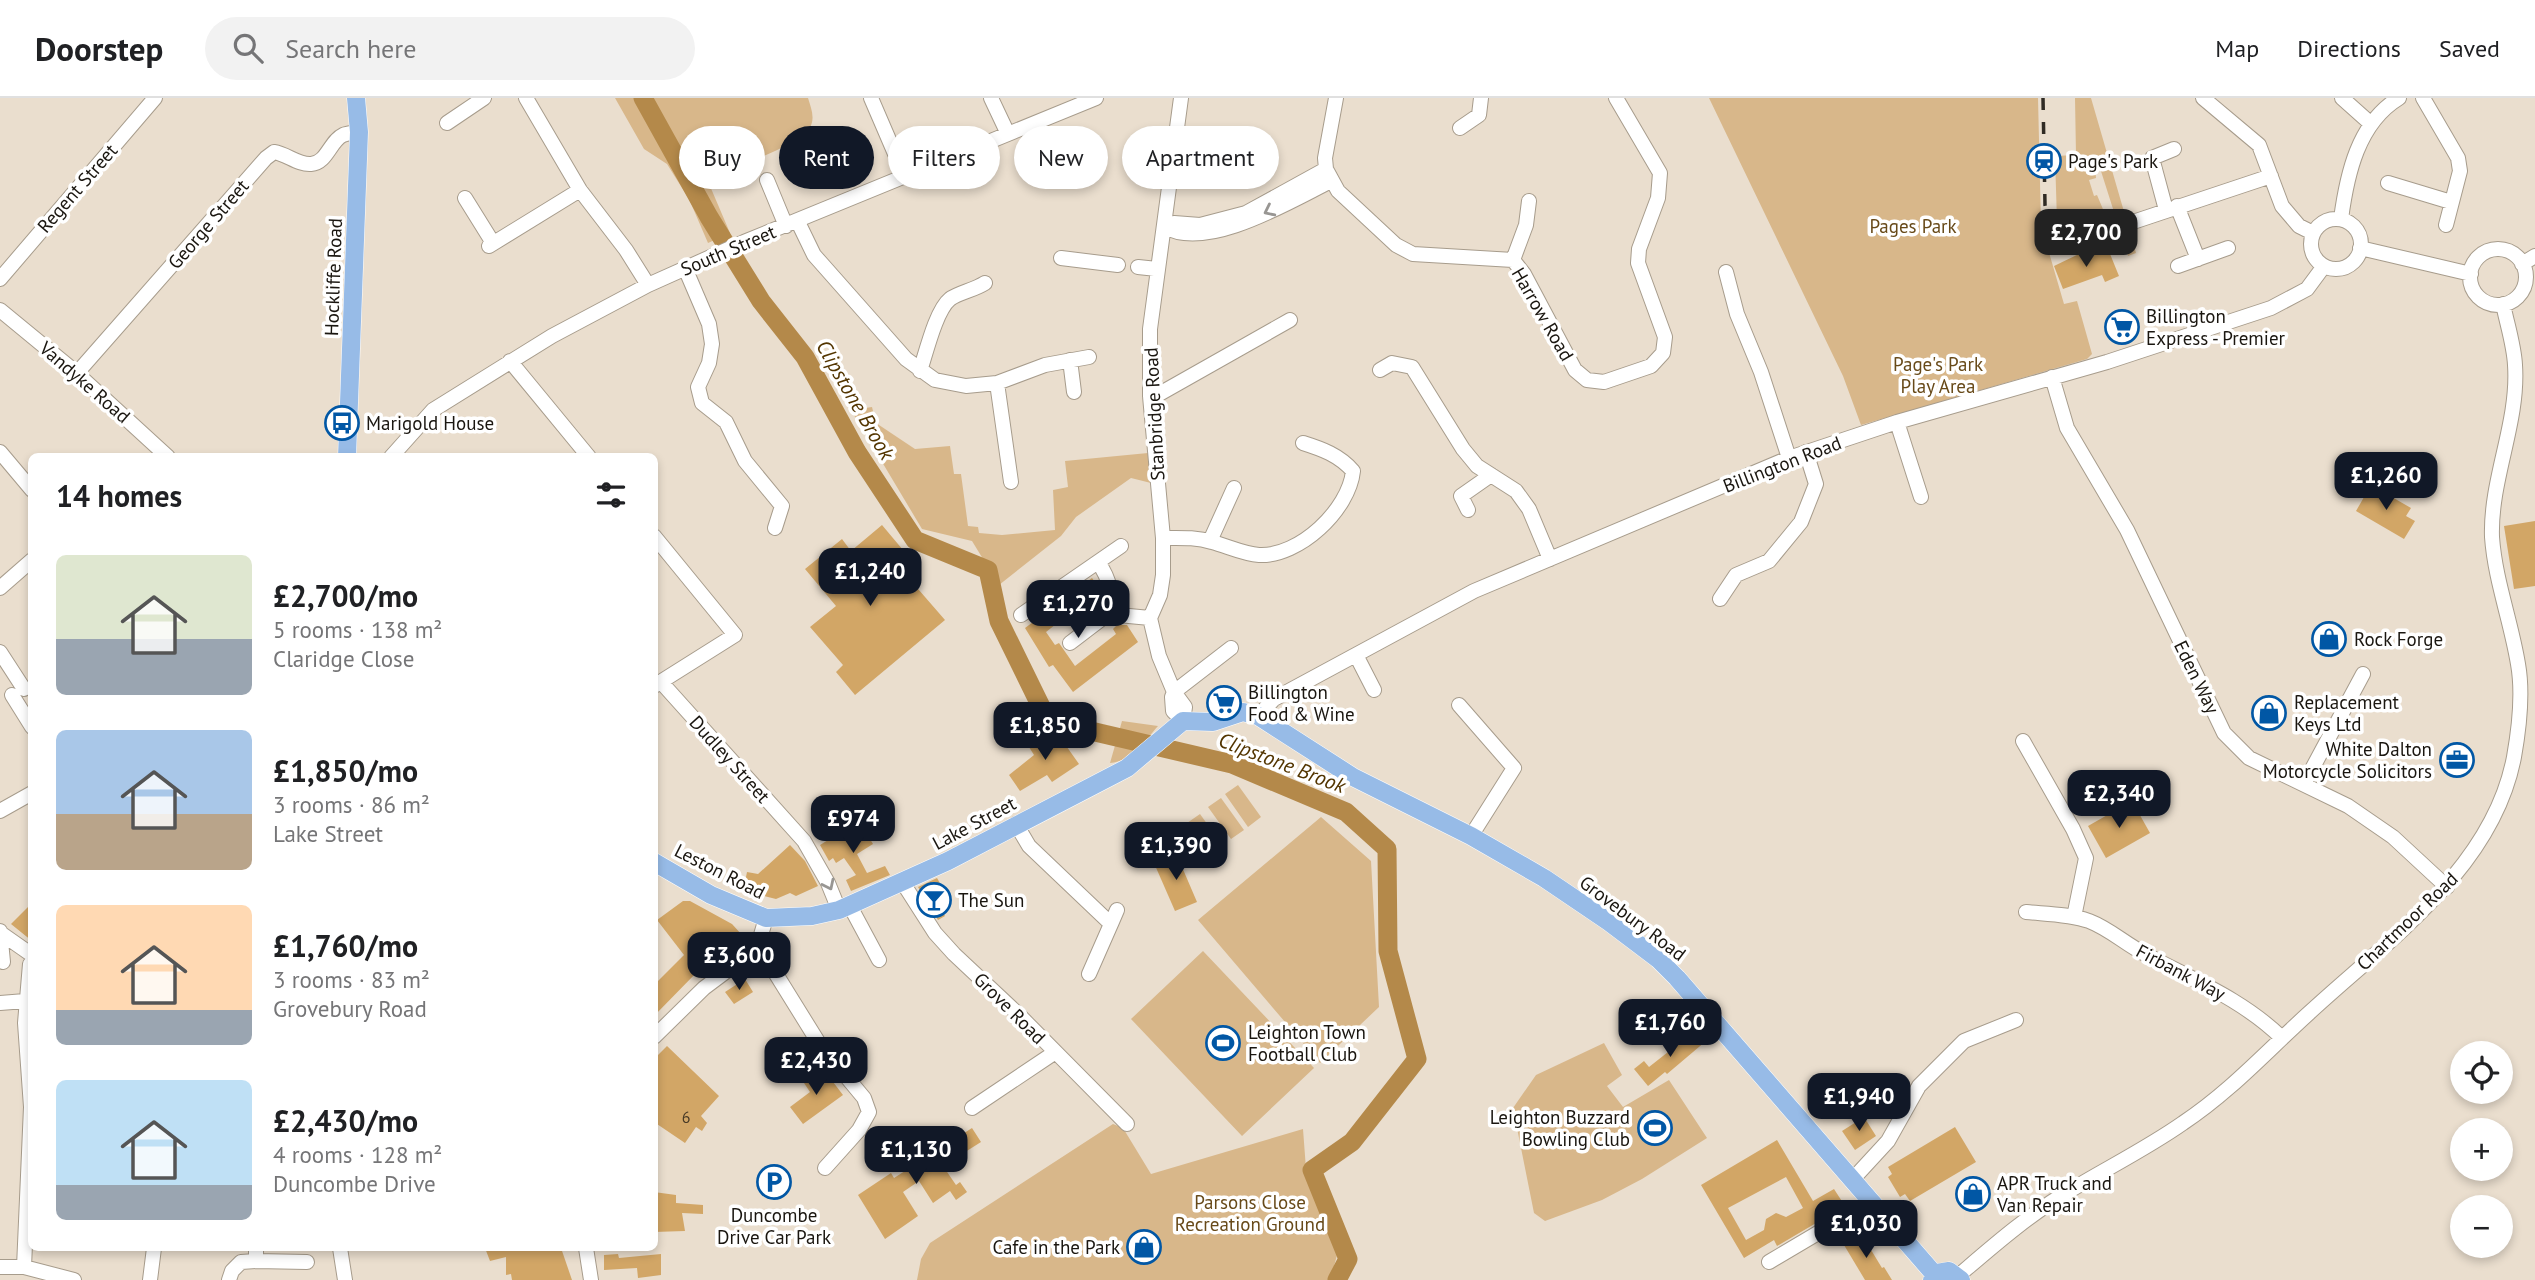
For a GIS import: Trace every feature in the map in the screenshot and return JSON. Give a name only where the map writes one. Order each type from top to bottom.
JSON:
[{"type":"main road","name":"Hockliffe Road","points":[[347,453],[359,132],[356,98]]},
{"type":"main road","points":[[1177,726],[1213,722],[1243,712],[1258,716]]},
{"type":"main road","name":"Grovebury Road","points":[[1258,716],[1353,777],[1471,836],[1553,884],[1658,959],[1872,1201],[1933,1277],[1949,1271],[1959,1278]]},
{"type":"main road","name":"Lake Street","points":[[766,918],[812,916],[844,908],[903,883],[1127,768],[1177,726]]},
{"type":"main road","name":"Leston Road","points":[[658,864],[720,899],[766,918]]},
{"type":"street","name":"Regent Street","points":[[0,279],[155,98]]},
{"type":"street","points":[[447,123],[484,98]]},
{"type":"street","points":[[526,98],[580,190],[626,250],[648,285]]},
{"type":"street","points":[[871,98],[888,138]]},
{"type":"street","points":[[990,98],[1008,134]]},
{"type":"street","name":"South Street","points":[[1000,137],[1096,98]]},
{"type":"street","name":"Stanbridge Road","points":[[1150,618],[1160,595],[1163,538],[1150,396],[1150,329],[1181,98]]},
{"type":"street","points":[[1165,227],[1173,232],[1205,234],[1249,220],[1328,175],[1325,158],[1336,98]]},
{"type":"street","points":[[1460,128],[1479,115],[1481,98]]},
{"type":"street","name":"Harrow Road","points":[[1328,175],[1395,245],[1413,254],[1513,260],[1524,274],[1575,370],[1587,380],[1604,382],[1651,366],[1663,353],[1665,337],[1637,263],[1639,249],[1658,198],[1660,173],[1616,98]]},
{"type":"street","points":[[2203,98],[2259,145],[2277,198],[2287,215],[2313,233]]},
{"type":"street","points":[[2342,98],[2370,123]]},
{"type":"street","points":[[2341,219],[2358,146],[2370,123],[2384,107],[2399,98]]},
{"type":"street","points":[[2423,98],[2458,158],[2460,171],[2446,225]]},
{"type":"street","name":"George Street","points":[[77,373],[266,158],[274,152],[311,164],[321,160],[341,136],[359,132]]},
{"type":"street","points":[[2174,149],[2152,158],[2171,208],[2198,259]]},
{"type":"street","points":[[2136,221],[2271,176]]},
{"type":"street","points":[[768,180],[792,224],[814,255],[920,371],[935,380],[966,386],[997,383],[1045,365],[1089,357]]},
{"type":"street","points":[[2388,183],[2451,202]]},
{"type":"street","name":"South Street","points":[[395,453],[433,410],[510,361],[648,285],[744,242],[888,184]]},
{"type":"street","points":[[465,198],[491,244],[580,190]]},
{"type":"street","name":"Harrow Road","points":[[1513,260],[1526,225],[1529,201]]},
{"type":"street","points":[[2341,219],[2348,222],[2359,233],[2358,256],[2347,266],[2324,266],[2311,248],[2313,233],[2324,222],[2341,219]]},
{"type":"street","points":[[2178,266],[2228,248]]},
{"type":"street","points":[[2360,248],[2471,274]]},
{"type":"street","points":[[2493,250],[2511,252],[2529,260],[2525,286],[2519,296],[2503,304],[2491,304],[2482,300],[2475,293],[2471,274],[2478,258],[2493,250]]},
{"type":"street","points":[[1061,258],[1118,265]]},
{"type":"street","name":"Billington Road","points":[[1258,716],[1274,699],[1474,592],[1789,458],[1897,422],[2052,377],[2271,308],[2307,289],[2324,266]]},
{"type":"street","points":[[1138,267],[1157,270]]},
{"type":"street","points":[[685,268],[709,324],[712,344],[709,363],[698,387],[702,403],[726,422],[745,461],[782,506],[775,528]]},
{"type":"street","points":[[1726,272],[1737,314],[1761,372],[1789,458]]},
{"type":"street","points":[[920,371],[942,308],[950,299],[971,292],[985,283]]},
{"type":"street","name":"Chartmoor Road","points":[[1959,1278],[2012,1231],[2063,1194],[2185,1123],[2236,1082],[2447,887],[2479,845],[2499,807],[2514,757],[2519,667],[2496,567],[2492,536],[2495,496],[2511,421],[2515,365],[2503,304]]},
{"type":"street","name":"Vandyke Road","points":[[0,310],[77,373],[164,453]]},
{"type":"street","points":[[1150,396],[1161,393],[1290,320]]},
{"type":"street","points":[[1070,360],[1074,391]]},
{"type":"street","points":[[510,361],[586,453]]},
{"type":"street","points":[[1380,370],[1392,363],[1412,367],[1463,449],[1477,466],[1516,491],[1529,509],[1550,559]]},
{"type":"street","name":"Eden Way","points":[[2052,377],[2067,428],[2127,530],[2224,733],[2249,758],[2348,806],[2393,837],[2447,887]]},
{"type":"street","points":[[997,383],[1012,482]]},
{"type":"street","points":[[1897,422],[1921,497]]},
{"type":"street","points":[[1163,538],[1210,541],[1258,555],[1278,554],[1314,534],[1334,513],[1352,487],[1353,471],[1344,461],[1303,443]]},
{"type":"street","points":[[0,452],[28,485]]},
{"type":"street","points":[[1720,599],[1736,575],[1769,561],[1801,522],[1816,484],[1806,452]]},
{"type":"street","points":[[1468,510],[1461,496],[1491,475]]},
{"type":"street","points":[[1210,541],[1234,488]]},
{"type":"street","points":[[658,541],[735,635],[658,684]]},
{"type":"street","points":[[1021,615],[1121,546]]},
{"type":"street","points":[[1070,643],[1108,614],[1112,592],[1110,579],[1098,562]]},
{"type":"street","points":[[0,588],[28,564]]},
{"type":"street","points":[[1108,614],[1150,618],[1160,656],[1174,692]]},
{"type":"street","points":[[1177,726],[1173,711],[1174,692],[1231,648]]},
{"type":"street","points":[[0,652],[28,718]]},
{"type":"street","points":[[1356,655],[1374,690]]},
{"type":"street","points":[[2304,784],[2363,674]]},
{"type":"street","name":"Dudley Street","points":[[658,684],[804,841],[879,960]]},
{"type":"street","points":[[1459,705],[1514,768],[1471,836]]},
{"type":"street","points":[[2023,741],[2086,858],[2074,917]]},
{"type":"street","points":[[0,811],[28,795]]},
{"type":"street","points":[[1016,824],[1029,846],[1114,917],[1089,974]]},
{"type":"street","name":"Grove Road","points":[[903,883],[935,933],[954,954],[1019,1014],[1054,1053],[1127,1124]]},
{"type":"street","name":"Firbank Way","points":[[2026,912],[2074,917],[2112,932],[2141,953],[2218,990],[2259,1016],[2282,1038]]},
{"type":"street","points":[[658,1033],[704,988],[743,960],[758,945],[766,918]]},
{"type":"street","points":[[1,932],[28,958]]},
{"type":"street","points":[[1,932],[1,962],[28,961]]},
{"type":"street","points":[[758,945],[820,1045],[864,1098],[869,1112],[859,1130],[825,1168]]},
{"type":"street","points":[[28,985],[28,1043]]},
{"type":"street","points":[[0,1003],[26,1001]]},
{"type":"street","points":[[1853,1180],[1888,1141],[1919,1086],[1964,1041],[2016,1020]]},
{"type":"street","points":[[972,1108],[1054,1053]]},
{"type":"street","points":[[24,1267],[28,1176]]},
{"type":"street","points":[[1769,1262],[1872,1201]]},
{"type":"street","points":[[150,1280],[154,1251]]},
{"type":"street","points":[[341,1251],[346,1279]]},
{"type":"street","points":[[586,1251],[590,1280]]},
{"type":"street","points":[[231,1276],[241,1262],[256,1254],[307,1262]]},
{"type":"street","points":[[0,1267],[24,1267],[74,1280]]},
{"type":"green space","points":[[615,98],[808,98],[812,114],[810,126],[779,126],[779,149],[765,155],[765,126],[679,126],[679,183],[667,164],[644,149]]},
{"type":"green space","name":"Pages Park","points":[[1709,98],[2038,98],[2041,225],[2064,304],[2077,301],[2092,354],[2087,359],[1861,425],[1843,376]]},
{"type":"green space","points":[[2075,98],[2091,98],[2136,253],[2128,256],[2100,168],[2095,168],[2096,178],[2089,180],[2094,196],[2097,195],[2105,214],[2101,217],[2101,230],[2108,243],[2086,250],[2080,238],[2070,241],[2063,238],[2057,222],[2055,156],[2076,155]]},
{"type":"green space","points":[[683,189],[711,189],[730,233],[708,243]]},
{"type":"green space","points":[[872,407],[876,423],[915,449],[950,446],[954,474],[961,474],[968,526],[978,527],[979,533],[1002,535],[1055,530],[1053,490],[1068,487],[1065,461],[1148,453],[1151,483],[1131,478],[1076,517],[1061,536],[999,585],[972,541],[922,529],[851,410]]},
{"type":"green space","points":[[1122,721],[1158,726],[1131,754],[1110,763]]},
{"type":"green space","points":[[1238,785],[1261,817],[1248,827],[1225,794]]},
{"type":"green space","points":[[1221,798],[1244,830],[1231,839],[1208,807]]},
{"type":"green space","points":[[1200,814],[1223,846],[1210,856],[1187,823]]},
{"type":"green space","points":[[1321,817],[1371,861],[1379,1007],[1320,1063],[1198,920]]},
{"type":"green space","points":[[1181,826],[1204,858],[1191,868],[1168,835]]},
{"type":"green space","name":"Leighton Town Football Club","points":[[1203,951],[1314,1068],[1242,1136],[1131,1019]]},
{"type":"green space","points":[[1604,1043],[1622,1075],[1607,1086],[1623,1107],[1669,1080],[1707,1138],[1642,1179],[1602,1200],[1545,1221],[1534,1213],[1513,1108],[1536,1075]]},
{"type":"green space","name":"Parsons Close Recreation Ground","points":[[1113,1124],[1123,1128],[1151,1174],[1303,1129],[1306,1169],[1338,1252],[1330,1280],[917,1280],[921,1259],[930,1243]]},
{"type":"building","points":[[2108,249],[2119,276],[2105,282],[2102,275],[2063,289],[2054,266],[2081,253],[2088,253],[2089,257]]},
{"type":"building","points":[[2371,485],[2411,508],[2406,516],[2415,521],[2404,539],[2356,511]]},
{"type":"building","points":[[2535,521],[2535,586],[2514,589],[2504,526]]},
{"type":"building","points":[[882,525],[903,550],[892,559],[945,620],[855,695],[836,672],[843,665],[810,627],[836,606],[805,569],[842,539],[851,551]]},
{"type":"building","points":[[1092,578],[1100,589],[1100,600],[1095,605],[1089,598],[1046,632],[1055,645],[1059,643],[1075,666],[1116,634],[1113,629],[1117,625],[1127,625],[1138,642],[1073,692],[1053,665],[1049,667],[1025,628]]},
{"type":"building","points":[[1052,732],[1057,733],[1079,764],[1052,782],[1047,775],[1020,791],[1009,775],[1034,755],[1029,747]]},
{"type":"building","points":[[2132,801],[2150,833],[2106,858],[2088,826]]},
{"type":"building","points":[[859,821],[873,844],[857,854],[867,873],[885,866],[890,875],[851,891],[846,880],[856,875],[844,858],[836,863],[833,858],[829,861],[820,845]]},
{"type":"building","points":[[790,845],[805,861],[818,886],[796,896],[790,893],[776,899],[752,893],[755,884],[745,882],[747,872],[758,874]]},
{"type":"building","points":[[1176,853],[1197,902],[1175,911],[1154,863]]},
{"type":"building","name":"The Sun","points":[[937,878],[948,897],[937,903],[945,916],[938,920],[918,887]]},
{"type":"building","points":[[683,901],[690,901],[732,924],[742,935],[728,951],[697,972],[658,1012],[658,981],[684,955],[658,919]]},
{"type":"building","points":[[28,907],[28,938],[11,924]]},
{"type":"building","points":[[745,979],[753,992],[734,1004],[725,992]]},
{"type":"building","points":[[1696,1030],[1706,1041],[1667,1074],[1665,1072],[1648,1086],[1634,1069],[1644,1061],[1649,1067]]},
{"type":"building","points":[[667,1046],[719,1096],[701,1116],[707,1123],[702,1131],[696,1127],[685,1143],[658,1125],[658,1055]]},
{"type":"building","points":[[821,1071],[824,1076],[827,1074],[843,1095],[803,1124],[790,1107],[810,1092],[804,1083]]},
{"type":"building","points":[[1864,1117],[1876,1136],[1855,1150],[1842,1131]]},
{"type":"building","points":[[1955,1127],[1976,1162],[1910,1201],[1905,1194],[1900,1197],[1888,1177],[1892,1174],[1888,1167]]},
{"type":"building","points":[[972,1128],[981,1142],[943,1166],[956,1185],[960,1182],[967,1192],[956,1200],[950,1191],[933,1203],[919,1181],[903,1192],[918,1216],[885,1239],[858,1195],[891,1173],[894,1178]]},
{"type":"building","points":[[1777,1140],[1813,1201],[1834,1189],[1845,1206],[1777,1246],[1774,1240],[1744,1258],[1701,1185]],"holes":[[[1786,1177],[1803,1208],[1786,1217],[1776,1213],[1766,1219],[1764,1230],[1746,1240],[1728,1208]]]},
{"type":"building","points":[[658,1193],[676,1195],[676,1203],[703,1205],[703,1214],[682,1213],[685,1231],[658,1232]]},
{"type":"building","points":[[1862,1235],[1892,1280],[1865,1280],[1844,1245]]},
{"type":"building","points":[[486,1251],[562,1251],[572,1280],[512,1280],[511,1274],[506,1275],[506,1257],[490,1261]]},
{"type":"building","points":[[618,1254],[619,1258],[661,1254],[661,1275],[638,1278],[637,1268],[604,1270],[604,1255]]},
{"type":"waterway","name":"Clipstone Brook","points":[[643,98],[709,217],[761,301],[805,357],[857,452],[915,540],[988,570],[999,621],[1048,721],[1232,764],[1346,812],[1387,849],[1388,951],[1417,1059],[1352,1142],[1312,1170],[1348,1259],[1337,1280]]},
{"type":"railway","points":[[2043,98],[2045,205],[2051,232],[2062,257]]},
{"type":"place","name":"Page's Park","points":[[2044,161]]},
{"type":"place","name":"Billington Express - Premier","points":[[2122,327]]},
{"type":"place","name":"Marigold House","points":[[342,423]]},
{"type":"place","name":"Rock Forge","points":[[2329,639]]},
{"type":"place","name":"Billington Food & Wine","points":[[1224,703]]},
{"type":"place","name":"Replacement Keys Ltd","points":[[2269,713]]},
{"type":"place","name":"White Dalton Motorcycle Solicitors","points":[[2457,760]]},
{"type":"place","name":"The Sun","points":[[934,900]]},
{"type":"place","name":"Leighton Town Football Club","points":[[1223,1043]]},
{"type":"place","name":"Leighton Buzzard Bowling Club","points":[[1655,1128]]},
{"type":"place","name":"Duncombe Drive Car Park","points":[[774,1182]]},
{"type":"place","name":"APR Truck and Van Repair","points":[[1973,1194]]},
{"type":"place","name":"Cafe in the Park","points":[[1144,1247]]},
{"type":"park label","name":"Page's Park Play Area","points":[[1938,375]]}]
